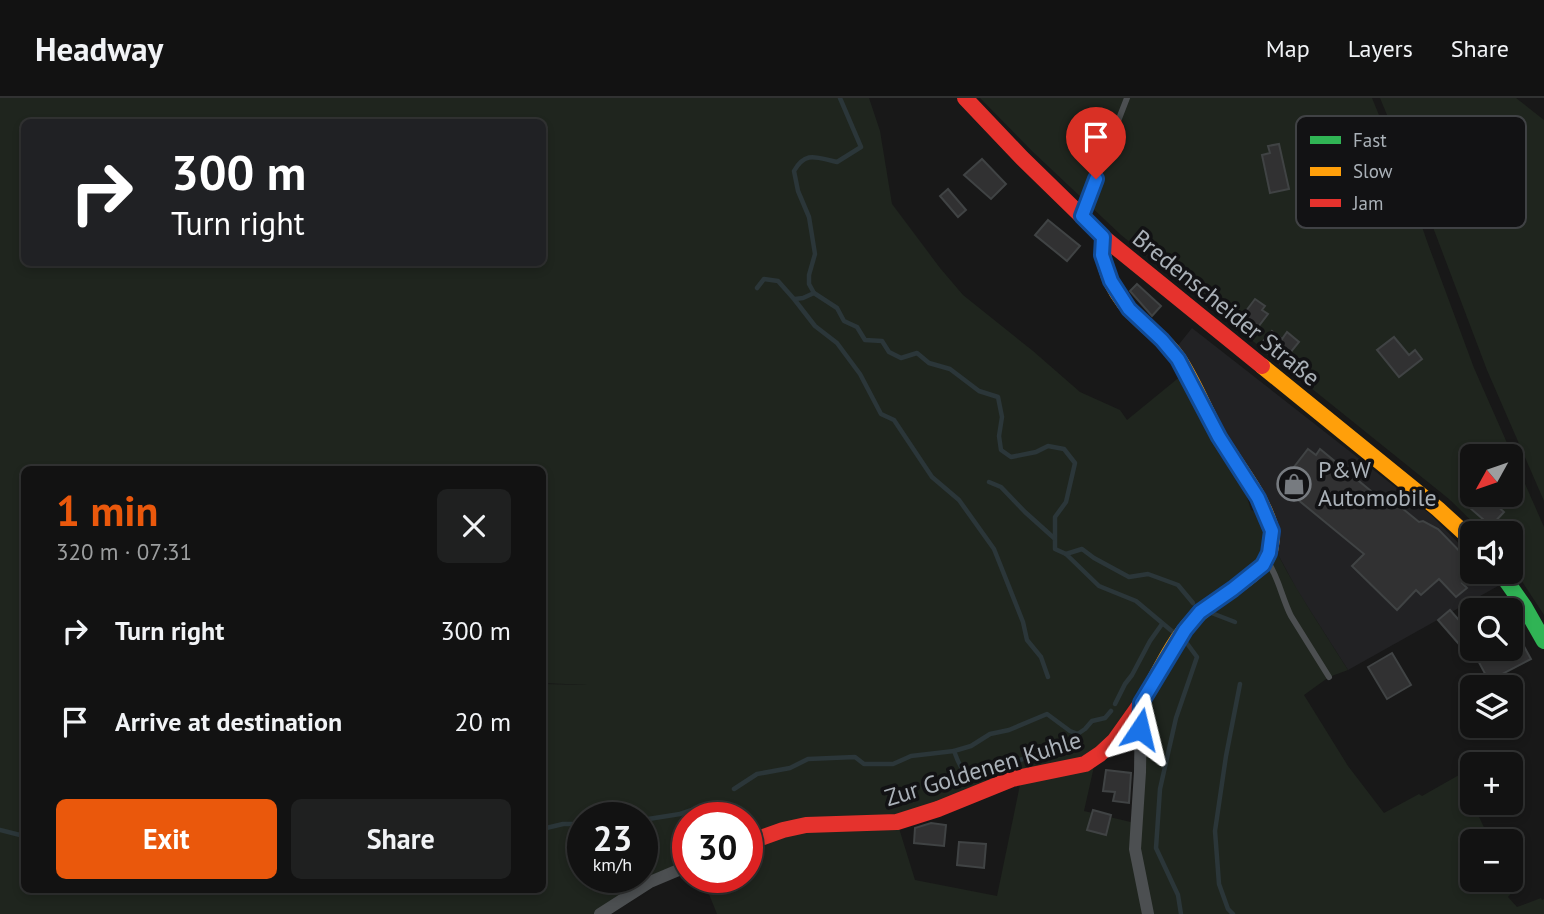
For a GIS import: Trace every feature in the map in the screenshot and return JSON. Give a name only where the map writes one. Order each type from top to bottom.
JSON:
[{"type":"street","name":"Bredenscheider Straße","points":[[965,98],[1103,237],[1460,529]]},
{"type":"street","points":[[1103,237],[1102,255],[1111,281],[1129,309],[1178,359],[1219,437],[1262,507],[1272,531],[1266,560]]},
{"type":"street","name":"Zur Goldenen Kuhle","points":[[763,837],[806,825],[897,822],[938,809],[1012,779],[1086,764],[1109,748],[1195,617],[1266,560]]},
{"type":"street","points":[[1508,584],[1544,642]]},
{"type":"street","points":[[1141,703],[1135,849],[1148,914]]},
{"type":"street","points":[[600,914],[650,882],[672,873]]},
{"type":"lane","points":[[1082,216],[1127,98]]},
{"type":"lane","points":[[1266,560],[1276,575],[1285,605],[1329,677]]},
{"type":"shaded area","points":[[0,98],[869,98],[880,131],[892,204],[963,295],[1080,392],[1120,410],[1127,420],[1182,375],[1242,481],[1251,510],[1259,513],[1288,574],[1348,670],[1329,677],[1304,695],[1348,766],[1384,813],[1459,775],[1460,815],[1478,815],[1485,829],[1460,829],[1460,892],[1512,892],[1508,897],[1517,907],[1541,898],[1544,899],[1544,914],[1150,914],[1137,848],[1138,792],[1149,696],[1113,747],[1095,762],[1084,811],[1135,823],[1135,851],[1147,914],[717,914],[708,893],[763,893],[763,839],[817,825],[881,828],[898,825],[915,880],[997,896],[1021,780],[1084,763],[1048,768],[915,814],[882,822],[814,822],[763,836],[763,802],[672,802],[672,867],[658,873],[658,802],[567,802],[567,893],[625,893],[596,914],[0,914]]},
{"type":"shaded area","points":[[980,98],[1372,98],[1379,116],[1296,116],[1296,228],[1422,228],[1474,368],[1507,444],[1460,444],[1460,508],[1522,508],[1523,479],[1544,527],[1544,615],[1523,583],[1523,521],[1472,521],[1449,499],[1121,235]]},
{"type":"shaded area","points":[[1380,98],[1516,98],[1544,120],[1544,501],[1523,453],[1523,444],[1519,444],[1487,370],[1433,228],[1526,228],[1526,116],[1387,116]]},
{"type":"shaded area","points":[[1192,328],[1431,515],[1460,545],[1460,584],[1498,586],[1477,598],[1460,598],[1460,607],[1348,670],[1297,590],[1267,534],[1176,348]]},
{"type":"building","points":[[1279,144],[1289,189],[1270,193],[1262,155],[1270,153],[1268,146]]},
{"type":"building","points":[[982,159],[1006,184],[991,199],[964,175]]},
{"type":"building","points":[[948,189],[966,210],[958,217],[940,196]]},
{"type":"building","points":[[1048,220],[1080,246],[1067,261],[1035,235]]},
{"type":"building","points":[[1137,284],[1161,306],[1152,316],[1130,291]]},
{"type":"building","points":[[1255,299],[1265,306],[1262,310],[1268,314],[1258,327],[1243,315]]},
{"type":"building","points":[[1272,331],[1282,339],[1287,332],[1299,342],[1281,364],[1259,346]]},
{"type":"building","points":[[1394,337],[1409,355],[1415,350],[1422,359],[1399,377],[1377,350]]},
{"type":"building","points":[[1308,449],[1316,455],[1320,449],[1382,500],[1386,495],[1419,522],[1423,521],[1438,529],[1460,552],[1460,584],[1467,588],[1456,597],[1439,579],[1421,595],[1416,590],[1397,610],[1352,566],[1364,554],[1280,485]]},
{"type":"building","points":[[1470,508],[1500,508],[1504,512],[1496,521],[1485,521]]},
{"type":"building","points":[[1450,610],[1460,621],[1460,645],[1438,620]]},
{"type":"building","points":[[1523,645],[1531,659],[1500,675],[1486,675],[1478,661],[1523,661]]},
{"type":"building","points":[[1392,653],[1411,685],[1387,699],[1368,667]]},
{"type":"building","points":[[1106,770],[1131,773],[1129,803],[1113,801],[1115,792],[1103,791]]},
{"type":"building","points":[[1093,810],[1111,815],[1106,835],[1087,830]]},
{"type":"building","points":[[931,823],[946,825],[944,846],[914,843],[915,828]]},
{"type":"building","points":[[959,842],[986,844],[984,868],[957,865]]},
{"type":"waterway","points":[[840,98],[861,147],[837,162],[808,158],[798,164],[794,171],[798,191],[809,217],[815,254],[809,284],[814,293],[837,308],[844,321],[857,327],[865,340],[882,341],[889,352],[901,358],[917,353],[929,363],[950,369],[979,391],[998,397],[1002,417],[999,436],[1001,450],[1011,457],[1036,452],[1048,446],[1064,449],[1075,463],[1066,502],[1055,517],[1055,549],[1066,554],[1099,586],[1136,601],[1173,632]]},
{"type":"waterway","points":[[757,288],[764,279],[778,281],[815,326],[837,343],[860,374],[881,414],[894,420],[932,477],[959,500],[994,549],[1023,622],[1027,640],[1041,657],[1048,677]]},
{"type":"waterway","points":[[795,299],[814,293]]},
{"type":"waterway","points":[[989,482],[1001,487],[1054,538]]},
{"type":"waterway","points":[[1066,554],[1082,549],[1129,577],[1148,574],[1178,585],[1193,603]]},
{"type":"waterway","points":[[1209,612],[1235,622]]},
{"type":"waterway","points":[[1115,704],[1162,624]]},
{"type":"waterway","points":[[1181,914],[1178,895],[1156,848],[1160,789],[1176,718],[1197,657],[1186,642]]},
{"type":"waterway","points":[[1233,914],[1228,909],[1219,884],[1215,831],[1240,684]]},
{"type":"waterway","points":[[734,789],[757,774],[790,768],[808,759],[855,757],[864,764],[893,764],[911,756],[954,751],[964,771],[977,775],[1052,749],[1085,729],[1092,721],[1105,718],[1111,711]]},
{"type":"waterway","points":[[954,751],[971,746],[990,734],[1009,730],[1047,714],[1078,734]]},
{"type":"waterway","points":[[658,817],[672,815]]},
{"type":"waterway","points":[[546,828],[567,824]]},
{"type":"waterway","points":[[0,830],[21,835]]},
{"type":"traffic: fast","points":[[1508,584],[1544,641]]},
{"type":"traffic: slow","points":[[1103,237],[1104,261],[1112,283],[1132,312],[1178,358],[1220,438],[1266,513],[1272,533],[1268,556],[1263,564],[1192,621],[1171,649],[1142,702]]},
{"type":"traffic: slow","points":[[1262,366],[1460,529]]},
{"type":"traffic: jam","points":[[965,98],[1103,237],[1262,366]]},
{"type":"traffic: jam","points":[[763,837],[806,825],[897,822],[938,809],[1012,779],[1085,764],[1115,740],[1142,702]]},
{"type":"place","name":"P&W Automobile","points":[[1294,484]]},
{"type":"route","points":[[1096,179],[1082,216],[1103,237],[1102,255],[1111,281],[1133,314],[1171,349],[1178,359],[1219,437],[1258,498],[1272,531],[1269,553],[1263,565],[1200,612],[1185,630],[1141,703],[1140,729]]}]
